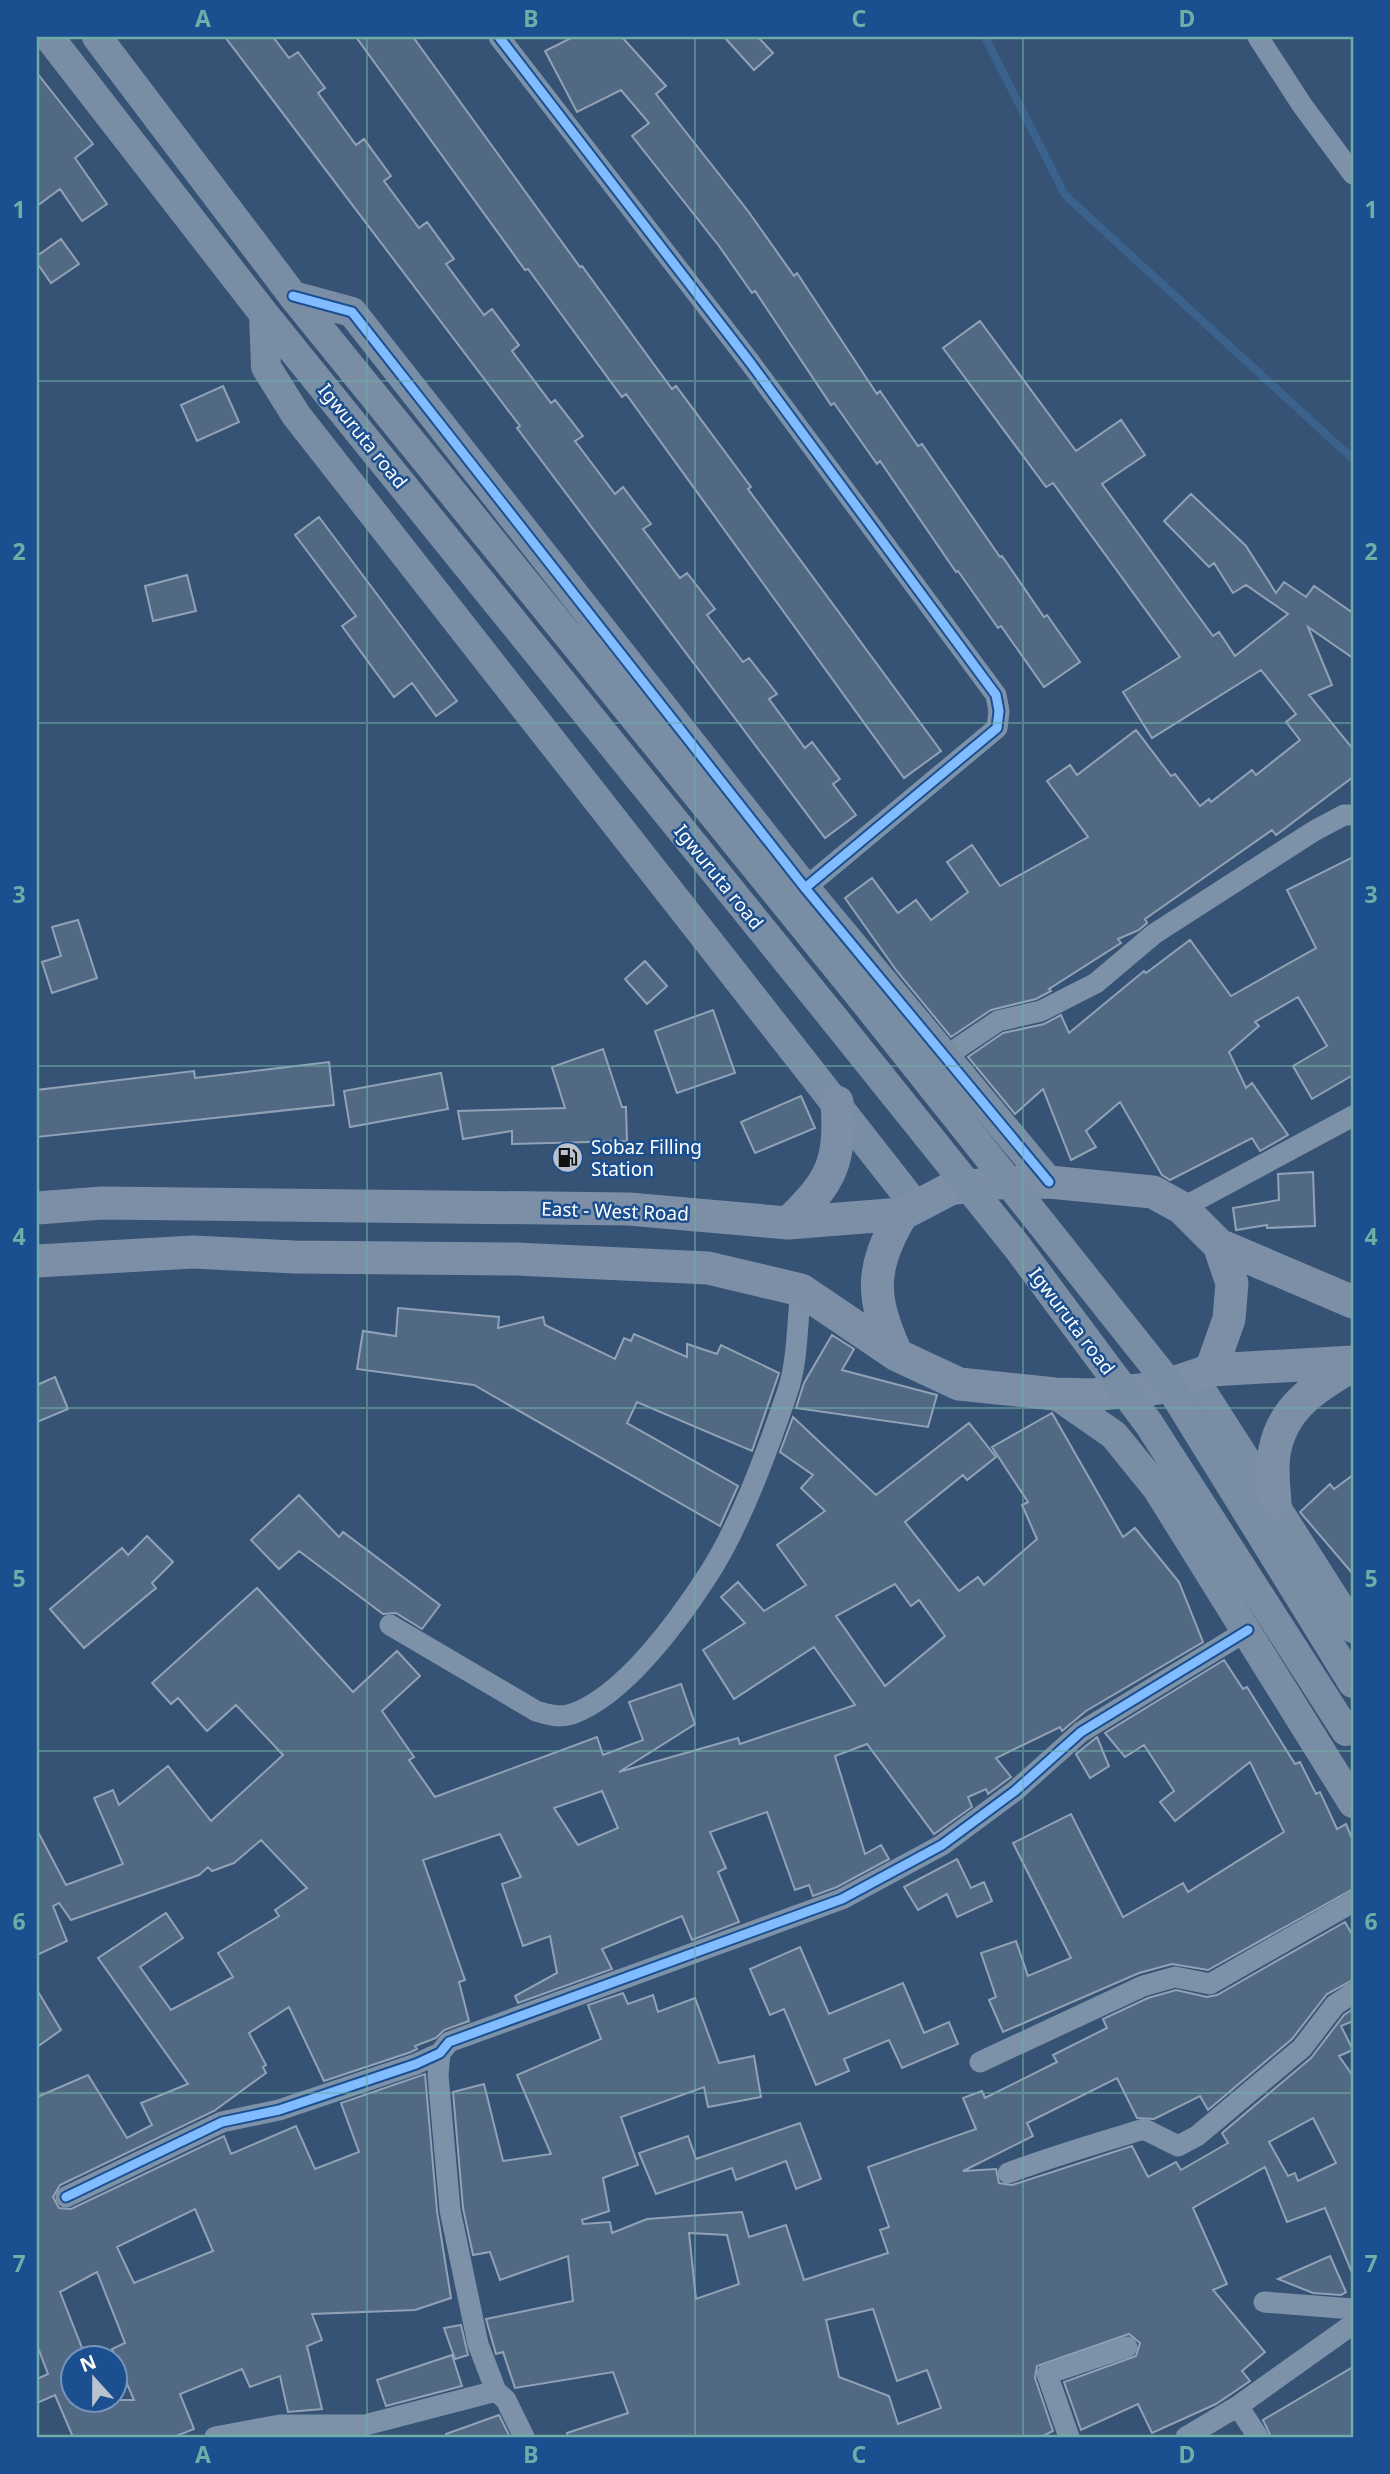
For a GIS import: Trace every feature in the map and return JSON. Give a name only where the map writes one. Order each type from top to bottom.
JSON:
[{"type":"main road","name":"Igwuruta road","points":[[49,37],[264,314],[1026,1259],[1149,1424],[1350,1737]]},
{"type":"main road","name":"Igwuruta road","points":[[97,37],[293,296],[1015,1186],[1166,1380],[1353,1683]]},
{"type":"main road","points":[[293,296],[352,312],[805,888],[1049,1182]]},
{"type":"main road","points":[[264,314],[266,368],[296,415],[429,581],[624,837],[837,1102],[909,1209],[885,1242],[875,1279],[880,1318],[897,1355]]},
{"type":"main road","points":[[788,1223],[818,1195],[832,1169],[839,1135],[837,1102]]},
{"type":"main road","name":"East - West Road","points":[[37,1208],[102,1203],[629,1209],[788,1223],[909,1209],[950,1189],[993,1182],[1049,1182],[1153,1192],[1182,1208],[1219,1245]]},
{"type":"main road","points":[[187,1205],[193,1252]]},
{"type":"main road","points":[[1219,1245],[1353,1302]]},
{"type":"main road","points":[[1202,1373],[1229,1319],[1231,1283],[1219,1245]]},
{"type":"main road","points":[[37,1261],[193,1252],[295,1257],[516,1259],[708,1268],[801,1290],[897,1355],[959,1384],[1055,1394],[1093,1395],[1158,1388],[1202,1373],[1353,1364]]},
{"type":"main road","points":[[1275,1503],[1274,1449],[1287,1417],[1307,1392],[1353,1364]]},
{"type":"main road","points":[[1202,1373],[1275,1503],[1353,1628]]},
{"type":"main road","points":[[1055,1394],[1114,1435],[1157,1488],[1248,1630],[1353,1803]]},
{"type":"street","points":[[499,37],[749,361],[996,695],[999,711],[997,728],[805,888]]},
{"type":"street","points":[[1258,37],[1302,105],[1353,174]]},
{"type":"street","points":[[946,1056],[998,1021],[1041,1011],[1096,982],[1154,934],[1314,831],[1344,815],[1353,815]]},
{"type":"street","points":[[1182,1208],[1353,1116]]},
{"type":"street","points":[[390,1625],[536,1711],[553,1717],[570,1715],[593,1704],[634,1672],[708,1575],[740,1512],[789,1388],[801,1290]]},
{"type":"street","points":[[66,2197],[222,2122],[279,2110],[440,2053],[449,2042],[842,1899],[942,1845],[1015,1791],[1081,1732],[1248,1630]]},
{"type":"street","points":[[980,2062],[1143,1986],[1175,1977],[1210,1984],[1353,1902]]},
{"type":"street","points":[[1008,2173],[1082,2146],[1106,2143],[1144,2129],[1178,2146],[1198,2136],[1303,2048],[1335,2005],[1353,1993]]},
{"type":"street","points":[[440,2053],[438,2075],[450,2210],[478,2344],[496,2391],[506,2400],[524,2437]]},
{"type":"street","points":[[1264,2302],[1353,2309]]},
{"type":"street","points":[[1186,2437],[1238,2406],[1353,2324]]},
{"type":"street","points":[[1069,2437],[1047,2374],[1127,2347]]},
{"type":"street","points":[[215,2437],[280,2425],[365,2426],[496,2391]]},
{"type":"street","points":[[1238,2406],[1258,2437]]},
{"type":"building","points":[[225,37],[273,37],[289,58],[298,52],[325,88],[318,93],[356,145],[364,139],[391,176],[384,181],[419,228],[427,222],[454,259],[446,264],[484,315],[492,309],[519,345],[512,351],[551,403],[555,400],[583,436],[575,441],[615,494],[623,487],[651,524],[643,529],[680,578],[687,573],[715,609],[707,615],[743,662],[749,658],[777,694],[769,699],[805,748],[812,742],[840,779],[833,784],[856,815],[825,838],[517,428],[520,426]]},
{"type":"building","points":[[356,37],[413,37],[580,267],[582,266],[672,389],[676,386],[751,487],[748,489],[941,751],[904,778],[626,394],[622,397],[528,269],[525,270]]},
{"type":"building","points":[[573,37],[622,37],[666,86],[656,94],[748,211],[794,276],[797,273],[877,394],[880,391],[918,446],[922,444],[1000,557],[1002,556],[1044,617],[1047,615],[1080,662],[1044,687],[1001,626],[998,628],[958,571],[956,572],[880,461],[877,464],[834,403],[831,405],[755,291],[752,293],[719,246],[632,136],[649,123],[621,90],[577,112],[545,51]]},
{"type":"building","points":[[724,37],[758,37],[773,53],[754,70]]},
{"type":"building","points":[[37,73],[93,144],[75,158],[107,204],[82,221],[60,189],[37,206]]},
{"type":"building","points":[[61,239],[79,264],[51,283],[37,263],[37,256]]},
{"type":"building","points":[[980,321],[1076,451],[1121,420],[1145,455],[1102,484],[1213,636],[1219,632],[1235,656],[1288,614],[1246,585],[1233,593],[1214,563],[1209,567],[1164,521],[1191,494],[1246,546],[1276,593],[1284,582],[1306,597],[1314,586],[1353,613],[1353,658],[1308,627],[1332,685],[1309,695],[1353,749],[1353,777],[1276,835],[1272,830],[1145,919],[1147,923],[1139,930],[1118,939],[1121,943],[1049,989],[1051,991],[1036,999],[991,1010],[951,1037],[896,970],[845,898],[872,878],[898,913],[916,900],[931,920],[968,892],[947,862],[972,845],[1000,886],[1088,837],[1047,781],[1070,765],[1077,775],[1136,730],[1171,776],[1175,774],[1200,806],[1209,799],[1211,802],[1252,770],[1256,775],[1300,740],[1286,722],[1296,714],[1261,670],[1152,738],[1123,692],[1180,657],[1053,483],[1046,487],[943,348]]},
{"type":"building","points":[[223,386],[239,422],[197,441],[181,405]]},
{"type":"building","points":[[319,517],[457,701],[436,716],[412,683],[394,697],[342,626],[356,616],[295,535]]},
{"type":"building","points":[[187,575],[196,611],[153,621],[145,586]]},
{"type":"building","points":[[1353,857],[1353,1075],[1312,1099],[1293,1066],[1327,1046],[1298,997],[1255,1022],[1259,1026],[1229,1052],[1246,1088],[1252,1083],[1288,1135],[1260,1151],[1252,1138],[1170,1180],[1162,1175],[1120,1102],[1086,1131],[1096,1147],[1071,1160],[1043,1089],[1015,1114],[968,1057],[1003,1033],[1044,1024],[1061,1015],[1069,1033],[1144,971],[1146,973],[1190,940],[1231,996],[1316,948],[1287,890]]},
{"type":"building","points":[[78,920],[97,978],[52,993],[42,962],[61,956],[52,927]]},
{"type":"building","points":[[645,961],[667,986],[647,1004],[625,979]]},
{"type":"building","points":[[713,1010],[735,1073],[677,1093],[655,1031]]},
{"type":"building","points":[[603,1049],[622,1107],[626,1107],[627,1141],[512,1144],[512,1131],[463,1139],[458,1111],[565,1108],[552,1067]]},
{"type":"building","points":[[329,1062],[334,1105],[37,1137],[37,1090],[194,1071],[195,1078]]},
{"type":"building","points":[[441,1073],[448,1109],[350,1127],[344,1091]]},
{"type":"building","points":[[801,1096],[815,1128],[755,1153],[741,1122]]},
{"type":"building","points":[[1313,1172],[1315,1226],[1267,1228],[1267,1225],[1236,1230],[1233,1208],[1279,1200],[1278,1174]]},
{"type":"building","points":[[398,1308],[499,1317],[498,1328],[543,1317],[545,1325],[615,1359],[624,1338],[631,1341],[634,1334],[687,1357],[687,1344],[717,1354],[721,1345],[779,1373],[752,1451],[637,1402],[627,1423],[738,1486],[720,1526],[474,1385],[357,1369],[363,1331],[396,1336]]},
{"type":"building","points":[[832,1335],[854,1349],[842,1370],[937,1395],[928,1427],[796,1408],[804,1383]]},
{"type":"building","points":[[55,1377],[68,1409],[37,1422],[37,1385]]},
{"type":"building","points":[[1052,1413],[1123,1537],[1135,1528],[1179,1582],[1203,1642],[1086,1711],[1062,1731],[1060,1727],[996,1758],[1011,1777],[988,1794],[986,1789],[968,1797],[972,1807],[934,1834],[867,1744],[835,1756],[865,1854],[881,1845],[889,1859],[837,1887],[813,1896],[809,1885],[795,1890],[767,1812],[710,1832],[726,1868],[718,1872],[739,1922],[692,1940],[682,1916],[602,1949],[612,1969],[518,2003],[515,1996],[557,1973],[550,1936],[523,1946],[502,1884],[521,1877],[500,1834],[423,1860],[465,1980],[459,1982],[469,2021],[444,2030],[436,2038],[415,2046],[417,2049],[411,2052],[324,2081],[289,2007],[249,2033],[266,2065],[263,2067],[266,2073],[214,2111],[60,2185],[53,2197],[59,2208],[71,2209],[224,2136],[231,2154],[296,2126],[315,2169],[359,2152],[341,2103],[425,2074],[437,2211],[451,2298],[415,2310],[312,2314],[322,2340],[307,2346],[322,2409],[288,2412],[280,2376],[250,2387],[242,2369],[180,2394],[194,2429],[174,2437],[73,2437],[63,2414],[130,2414],[130,2400],[134,2400],[130,2391],[130,2344],[123,2344],[125,2343],[97,2272],[60,2292],[80,2344],[60,2344],[60,2407],[55,2395],[37,2403],[37,2379],[48,2374],[37,2345],[37,2097],[88,2075],[127,2138],[152,2125],[141,2103],[188,2084],[98,1958],[166,1913],[183,1938],[140,1967],[171,2010],[233,1977],[218,1953],[279,1916],[275,1910],[307,1888],[261,1840],[234,1863],[212,1871],[208,1867],[199,1875],[71,1920],[59,1903],[53,1906],[67,1941],[37,1955],[37,1830],[66,1885],[123,1864],[94,1798],[113,1790],[119,1805],[168,1766],[211,1821],[283,1755],[236,1705],[207,1731],[178,1698],[171,1704],[152,1683],[257,1588],[353,1692],[397,1651],[420,1676],[382,1711],[414,1757],[409,1760],[435,1797],[597,1737],[603,1755],[643,1740],[629,1702],[681,1684],[695,1724],[619,1772],[738,1738],[740,1744],[855,1705],[814,1647],[734,1699],[703,1650],[745,1623],[721,1597],[738,1582],[764,1611],[806,1585],[777,1545],[825,1511],[801,1488],[813,1475],[780,1452],[793,1417],[876,1495],[969,1423],[996,1457],[967,1480],[963,1475],[905,1522],[959,1591],[978,1577],[984,1585],[1037,1539],[1022,1505],[1028,1502],[992,1447]],"holes":[[[895,1584],[911,1606],[919,1600],[945,1636],[885,1686],[836,1616]],[[602,1791],[618,1828],[578,1845],[554,1808]],[[195,2209],[213,2251],[134,2283],[117,2247]]]},
{"type":"building","points":[[1353,1475],[1353,1574],[1300,1512],[1330,1484],[1334,1489]]},
{"type":"building","points":[[299,1495],[339,1537],[343,1532],[440,1605],[422,1629],[396,1613],[383,1614],[299,1551],[279,1569],[251,1540]]},
{"type":"building","points":[[147,1536],[173,1562],[152,1583],[156,1588],[84,1648],[50,1609],[122,1548],[128,1555]]},
{"type":"building","points":[[1224,1660],[1243,1689],[1247,1687],[1295,1764],[1300,1762],[1316,1794],[1320,1792],[1337,1829],[1346,1824],[1353,1841],[1353,1889],[1208,1970],[1172,1964],[1139,1973],[1003,2032],[989,2000],[996,1997],[981,1953],[1016,1941],[1028,1976],[1071,1958],[1013,1843],[1071,1814],[1123,1917],[1183,1883],[1188,1892],[1284,1832],[1250,1762],[1175,1821],[1160,1802],[1174,1791],[1144,1745],[1125,1757],[1105,1733]]},
{"type":"building","points":[[1097,1737],[1109,1766],[1090,1778],[1076,1754]]},
{"type":"building","points":[[957,1859],[971,1888],[984,1882],[992,1901],[957,1917],[947,1894],[918,1910],[904,1887]]},
{"type":"building","points":[[1345,1922],[1353,1936],[1353,1980],[1327,1994],[1292,2039],[1208,2110],[1200,2096],[1154,2119],[1137,2118],[1117,2078],[1027,2123],[1033,2136],[963,2171],[996,2169],[999,2183],[1012,2185],[1132,2146],[1148,2177],[1176,2162],[1181,2170],[1228,2143],[1222,2133],[1311,2058],[1344,2015],[1353,2009],[1353,2021],[1341,2026],[1353,2050],[1339,2056],[1353,2076],[1353,2275],[1325,2208],[1287,2222],[1265,2167],[1193,2208],[1227,2284],[1213,2290],[1265,2352],[1242,2371],[1250,2381],[1216,2404],[1152,2433],[1138,2404],[1081,2430],[1064,2382],[1136,2356],[1140,2343],[1129,2334],[1037,2366],[1035,2378],[1053,2431],[1041,2437],[568,2437],[567,2433],[628,2413],[613,2372],[515,2388],[503,2352],[496,2354],[486,2319],[573,2301],[568,2256],[500,2280],[490,2252],[473,2255],[463,2208],[453,2092],[484,2084],[503,2161],[551,2154],[517,2075],[601,2039],[588,2005],[623,1993],[628,2004],[653,1995],[658,2012],[695,1998],[719,2063],[754,2056],[761,2097],[708,2107],[704,2087],[621,2117],[638,2165],[603,2178],[609,2211],[582,2220],[583,2224],[610,2222],[612,2233],[647,2219],[742,2212],[749,2237],[786,2225],[804,2280],[888,2253],[880,2230],[889,2227],[868,2167],[976,2129],[963,2098],[982,2091],[985,2098],[1057,2062],[1053,2055],[1107,2028],[1103,2019],[1148,1998],[1176,1990],[1207,1997],[1217,1995]],"holes":[[[1313,2118],[1336,2163],[1298,2181],[1295,2173],[1288,2176],[1269,2142]],[[689,2233],[727,2235],[739,2284],[696,2299]],[[873,2309],[897,2381],[927,2370],[941,2408],[898,2424],[889,2396],[839,2377],[826,2320]]]},
{"type":"building","points":[[800,1947],[829,2014],[903,1983],[924,2033],[949,2022],[958,2044],[902,2068],[889,2040],[844,2059],[849,2071],[816,2085],[784,2009],[770,2015],[750,1969]]},
{"type":"building","points":[[37,1990],[61,2030],[37,2047]]},
{"type":"building","points":[[800,2123],[821,2179],[796,2189],[786,2161],[736,2180],[732,2168],[656,2194],[639,2153],[688,2136],[696,2159]]},
{"type":"building","points":[[1330,2256],[1346,2292],[1341,2295],[1313,2293],[1278,2279]]},
{"type":"building","points":[[461,2325],[468,2355],[455,2359],[444,2328]]},
{"type":"building","points":[[452,2355],[462,2386],[386,2406],[377,2380]]},
{"type":"building","points":[[1353,2367],[1353,2437],[1271,2437],[1263,2420]]},
{"type":"building","points":[[499,2415],[510,2437],[446,2437],[446,2434]]},
{"type":"waterway","points":[[985,37],[1065,195],[1353,459]]},
{"type":"cycle path","points":[[499,37],[749,361],[996,695],[999,711],[997,728],[805,888]]},
{"type":"cycle path","points":[[293,296],[352,312],[805,888],[1049,1182]]},
{"type":"cycle path","points":[[66,2197],[222,2122],[279,2110],[416,2064],[440,2053],[449,2042],[842,1899],[942,1845],[1015,1791],[1081,1732],[1248,1630]]},
{"type":"place","name":"Sobaz Filling Station","points":[[568,1158]]}]
